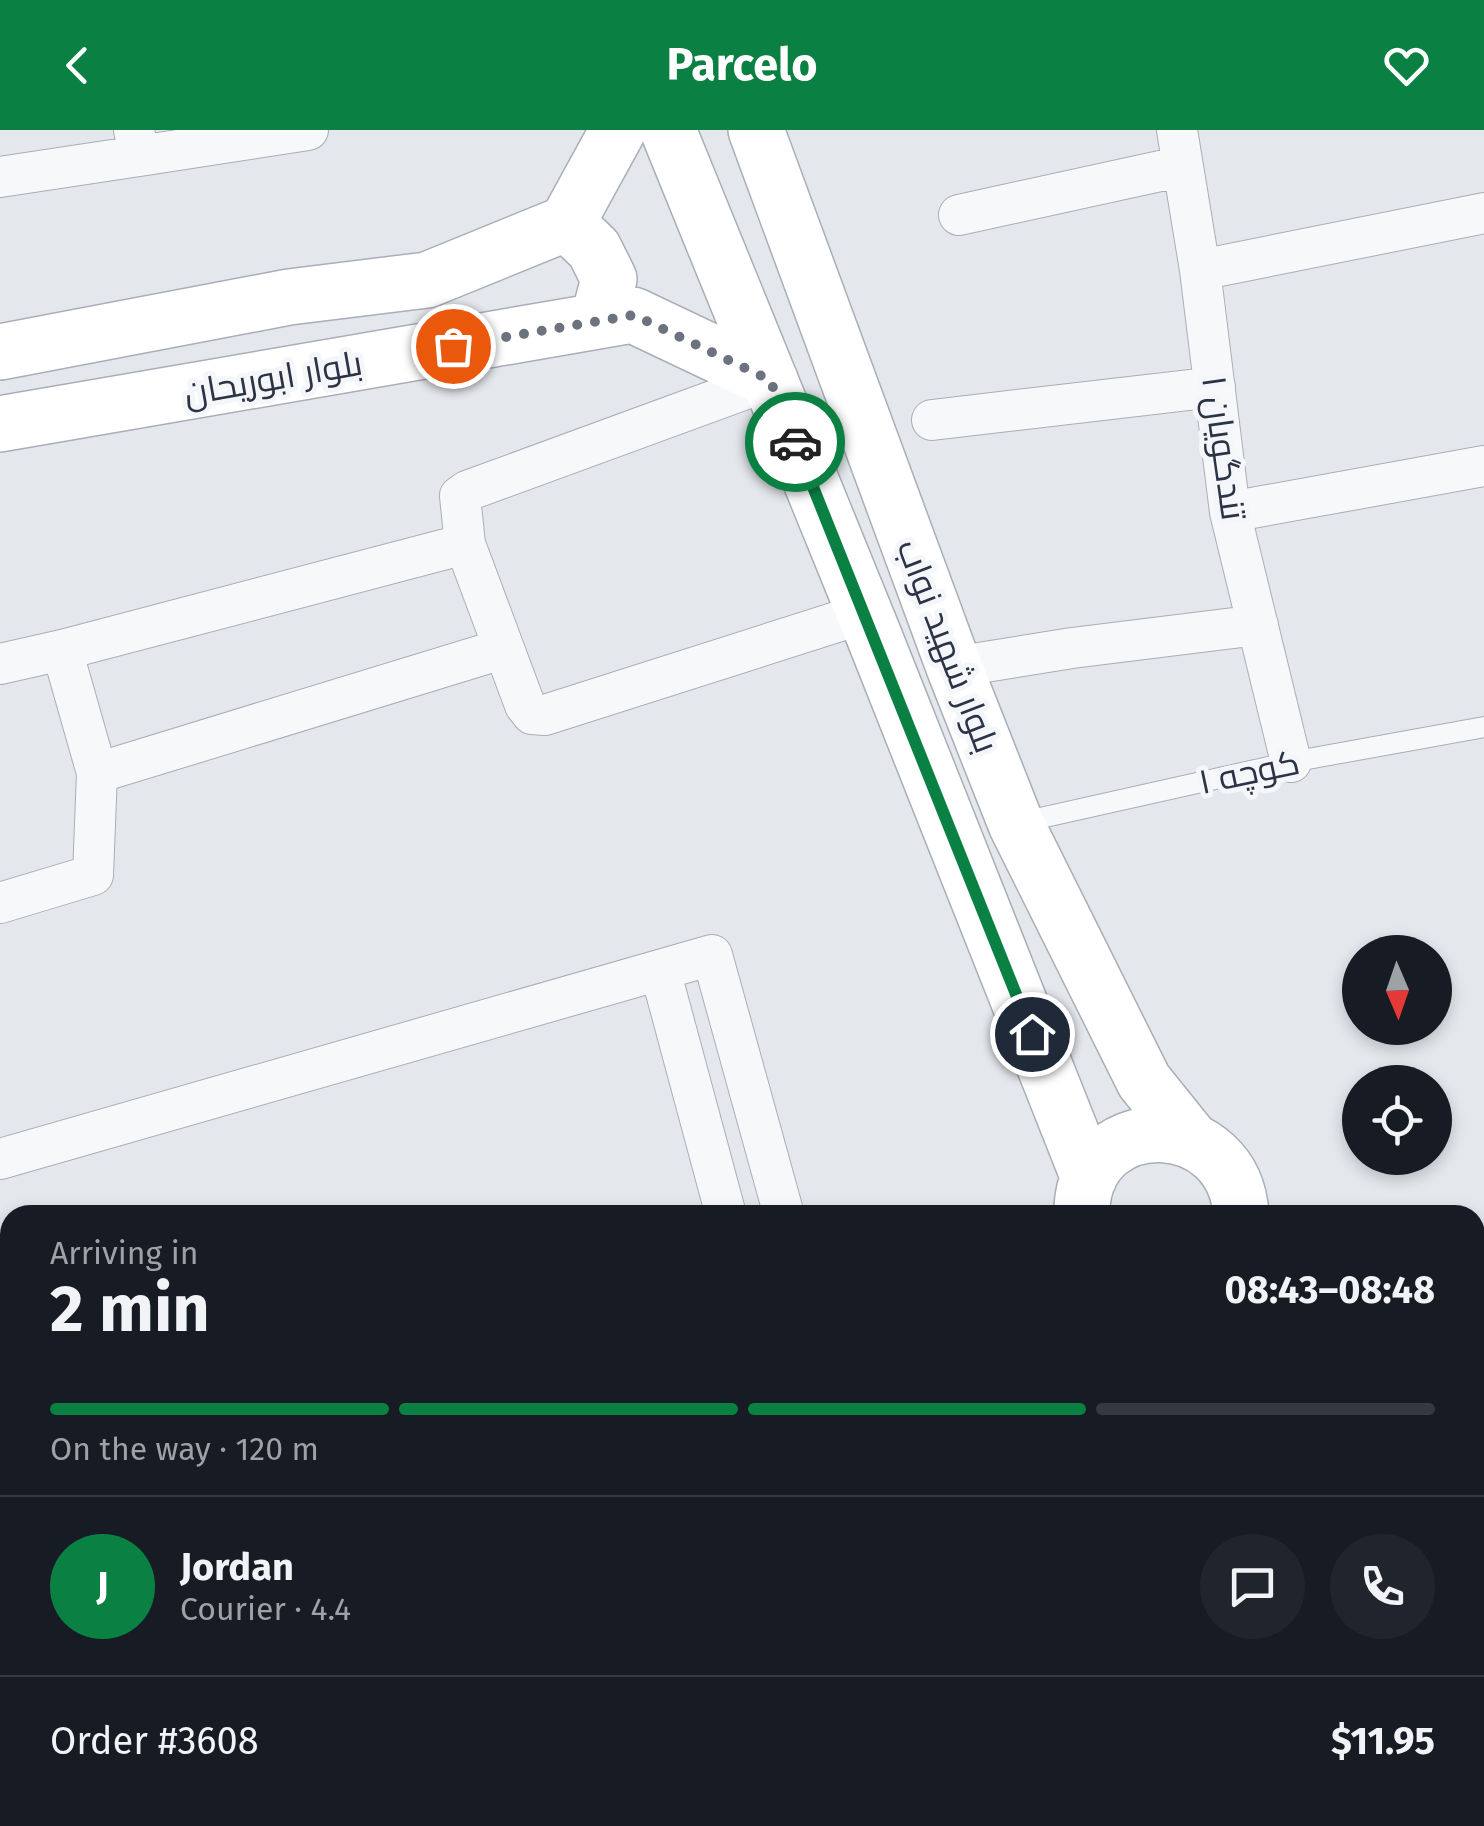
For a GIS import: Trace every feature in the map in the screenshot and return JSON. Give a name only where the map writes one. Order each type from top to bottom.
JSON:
[{"type":"street","points":[[0,177],[136,143],[308,130]]},
{"type":"street","points":[[0,352],[290,297],[427,280],[568,223],[618,130]]},
{"type":"street","name":"بلوار شهید نواب","points":[[668,130],[865,613],[1085,1197]]},
{"type":"street","name":"بلوار شهید نواب","points":[[756,130],[1016,824],[1144,1081],[1188,1137],[1222,1160],[1251,1205]]},
{"type":"street","points":[[959,215],[1180,148]]},
{"type":"street","name":"تندگویان ۱","points":[[1180,148],[1200,270],[1230,512],[1291,762]]},
{"type":"street","points":[[1200,270],[1484,213]]},
{"type":"street","points":[[568,223],[594,249],[609,279],[598,321]]},
{"type":"street","name":"بلوار ابوریحان","points":[[0,424],[634,315],[770,380]]},
{"type":"street","points":[[770,380],[460,496],[464,544],[525,706],[532,714],[545,715],[865,613]]},
{"type":"street","points":[[932,420],[1215,387]]},
{"type":"street","points":[[812,484],[880,463]]},
{"type":"street","points":[[1230,512],[1484,466]]},
{"type":"street","points":[[0,664],[464,544]]},
{"type":"street","points":[[954,667],[1258,625]]},
{"type":"street","points":[[98,773],[502,649]]},
{"type":"street","points":[[0,904],[94,875],[98,773],[62,650]]},
{"type":"street","points":[[0,1160],[712,955],[781,1205]]},
{"type":"street","points":[[660,970],[723,1205]]},
{"type":"street","points":[[704,1129],[756,1113]]},
{"type":"street","points":[[1085,1197],[1106,1154],[1131,1139],[1160,1133],[1188,1137]]},
{"type":"lane","name":"کوچه ۱","points":[[1016,824],[1291,762],[1484,726]]},
{"type":"way so far","points":[[453,346],[634,315],[770,380],[795,442]]},
{"type":"route","points":[[795,442],[1032,1034]]}]
